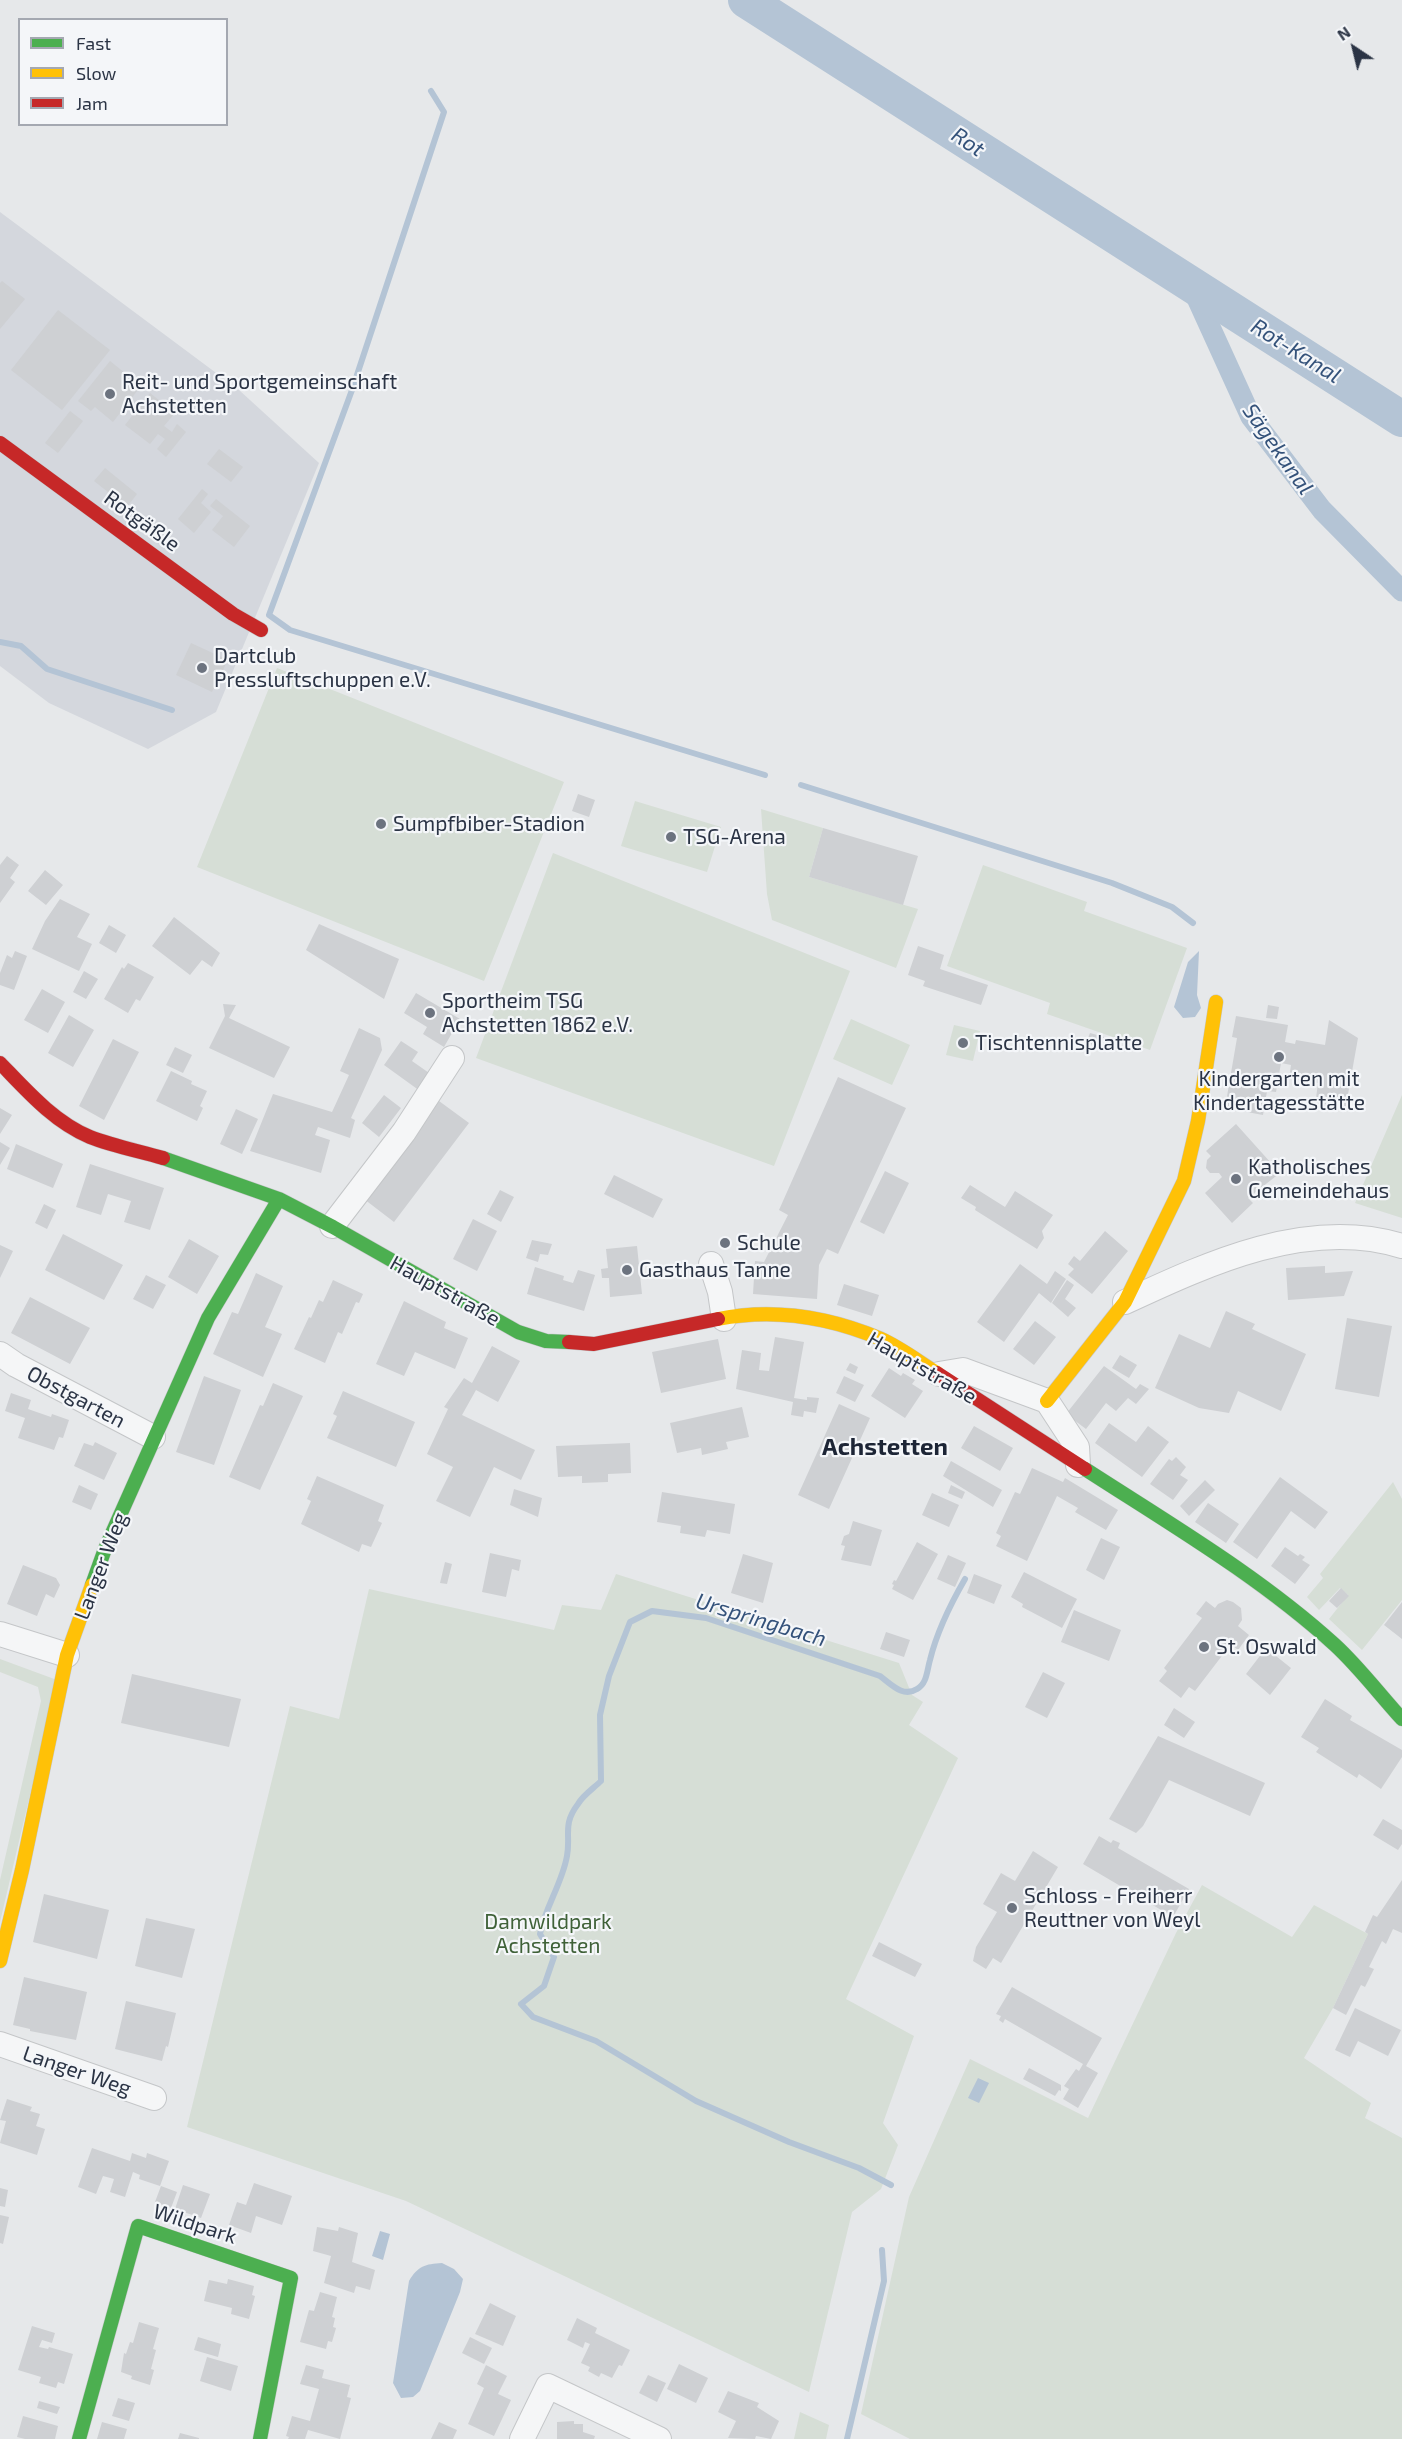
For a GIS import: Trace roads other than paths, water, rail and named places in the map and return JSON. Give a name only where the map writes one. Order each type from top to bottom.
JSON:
[{"type":"street","name":"Rotgäßle","points":[[0,443],[233,614],[261,630]]},
{"type":"street","points":[[1047,1401],[1125,1302],[1184,1181],[1198,1121],[1216,1002]]},
{"type":"street","points":[[332,1226],[404,1132],[452,1058]]},
{"type":"street","name":"Hauptstraße","points":[[0,1063],[40,1104],[66,1124],[90,1137],[189,1166],[279,1199],[332,1226],[501,1323],[518,1332],[546,1341],[594,1344],[746,1314],[807,1317],[843,1326],[883,1340],[1234,1566],[1286,1604],[1336,1646],[1402,1719]]},
{"type":"street","name":"Langer Weg","points":[[0,1961],[22,1870],[67,1655],[105,1549],[208,1318],[279,1199]]},
{"type":"street","points":[[1125,1302],[1188,1274],[1244,1254],[1304,1238],[1334,1236],[1384,1240],[1402,1246]]},
{"type":"street","points":[[711,1264],[720,1292],[724,1319]]},
{"type":"street","name":"Obstgarten","points":[[0,1354],[16,1365],[153,1437]]},
{"type":"street","points":[[939,1374],[963,1370],[1047,1401],[1077,1447],[1077,1465]]},
{"type":"street","points":[[0,1634],[67,1655]]},
{"type":"street","name":"Langer Weg","points":[[0,2044],[154,2098]]},
{"type":"street","name":"Wildpark","points":[[79,2439],[138,2226],[291,2278],[260,2439]]},
{"type":"street","points":[[522,2439],[548,2386],[660,2439]]},
{"type":"water","points":[[1199,951],[1197,995],[1201,1008],[1195,1017],[1183,1018],[1174,1007],[1188,962]]},
{"type":"water","points":[[978,2078],[989,2083],[979,2103],[968,2098]]},
{"type":"water","points":[[380,2231],[390,2234],[383,2260],[372,2256]]},
{"type":"water","points":[[442,2263],[454,2269],[463,2279],[460,2292],[420,2391],[413,2397],[401,2398],[393,2383],[409,2281],[422,2267]]},
{"type":"waterway","name":"Rot","points":[[746,0],[1402,419]]},
{"type":"waterway","points":[[431,91],[444,112],[352,390],[269,615],[290,630],[765,775]]},
{"type":"waterway","name":"Sägekanal","points":[[1190,283],[1251,417],[1322,510],[1402,591]]},
{"type":"waterway","points":[[0,642],[21,646],[47,669],[172,710]]},
{"type":"waterway","points":[[801,785],[1112,883],[1172,907],[1193,923]]},
{"type":"waterway","name":"Urspringbach","points":[[891,2185],[859,2168],[789,2142],[696,2101],[596,2041],[533,2017],[521,2004],[544,1986],[554,1957],[540,1934],[565,1866],[570,1818],[583,1798],[601,1781],[600,1715],[609,1676],[630,1622],[652,1611],[706,1618],[880,1676],[897,1689],[907,1692],[920,1687],[925,1680],[940,1628],[965,1579]]},
{"type":"waterway","points":[[847,2439],[884,2281],[882,2250]]},
{"type":"place","name":"Reit- und Sportgemeinschaft Achstetten","points":[[110,394]]},
{"type":"place","name":"Dartclub Pressluftschuppen e.V.","points":[[202,668]]},
{"type":"place","name":"Sumpfbiber-Stadion","points":[[381,824]]},
{"type":"place","name":"TSG-Arena","points":[[671,837]]},
{"type":"place","name":"Sportheim TSG Achstetten 1862 e.V.","points":[[430,1013]]},
{"type":"place","name":"Tischtennisplatte","points":[[963,1043]]},
{"type":"place","name":"Kindergarten mit Kindertagesstätte","points":[[1279,1057]]},
{"type":"place","name":"Katholisches Gemeindehaus","points":[[1236,1179]]},
{"type":"place","name":"Schule","points":[[725,1243]]},
{"type":"place","name":"Gasthaus Tanne","points":[[627,1270]]},
{"type":"place","name":"St. Oswald","points":[[1204,1647]]},
{"type":"place","name":"Schloss - Freiherr Reuttner von Weyl","points":[[1012,1908]]},
{"type":"district","name":"Achstetten","points":[[885,1447]]},
{"type":"water label","name":"Rot-Kanal","points":[[1296,351]]},
{"type":"park label","name":"Damwildpark Achstetten","points":[[548,1934]]}]
